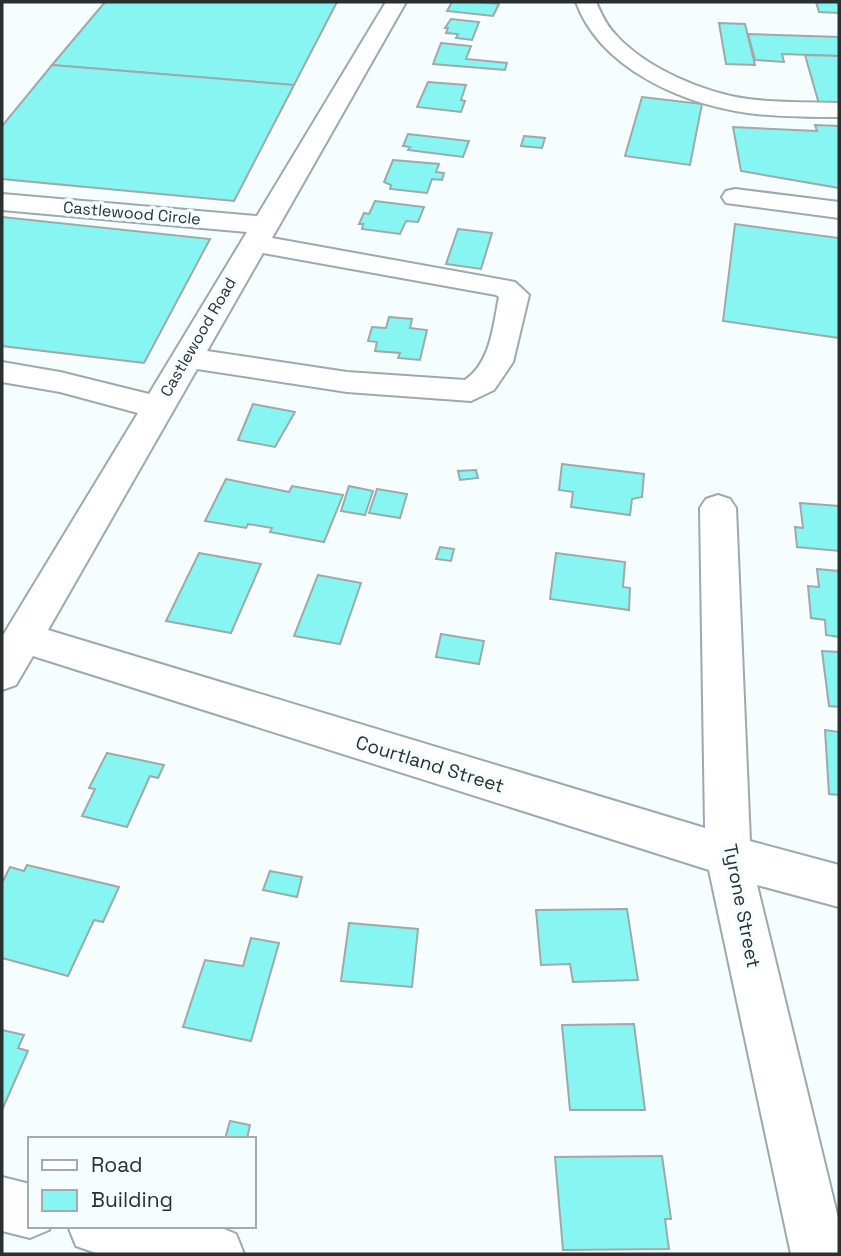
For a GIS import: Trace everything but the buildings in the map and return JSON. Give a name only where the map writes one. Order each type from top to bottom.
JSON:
[{"type":"street","name":"Castlewood Road","points":[[2,674],[185,356],[396,2]]},
{"type":"street","points":[[586,2],[594,20],[610,41],[631,57],[692,90],[718,100],[748,106],[839,110]]},
{"type":"street","points":[[735,197],[839,210]]},
{"type":"street","name":"Castlewood Circle","points":[[2,202],[258,234],[505,288],[514,295],[500,361],[487,382],[471,391],[347,382],[185,356]]},
{"type":"street","points":[[2,372],[60,382],[158,407]]},
{"type":"street","name":"Tyrone Street","points":[[718,508],[729,856],[820,1254]]},
{"type":"street","name":"Courtland Street","points":[[21,637],[729,856],[839,886]]},
{"type":"street","points":[[2,1204],[28,1210]]},
{"type":"street","points":[[105,1228],[216,1254]]}]
